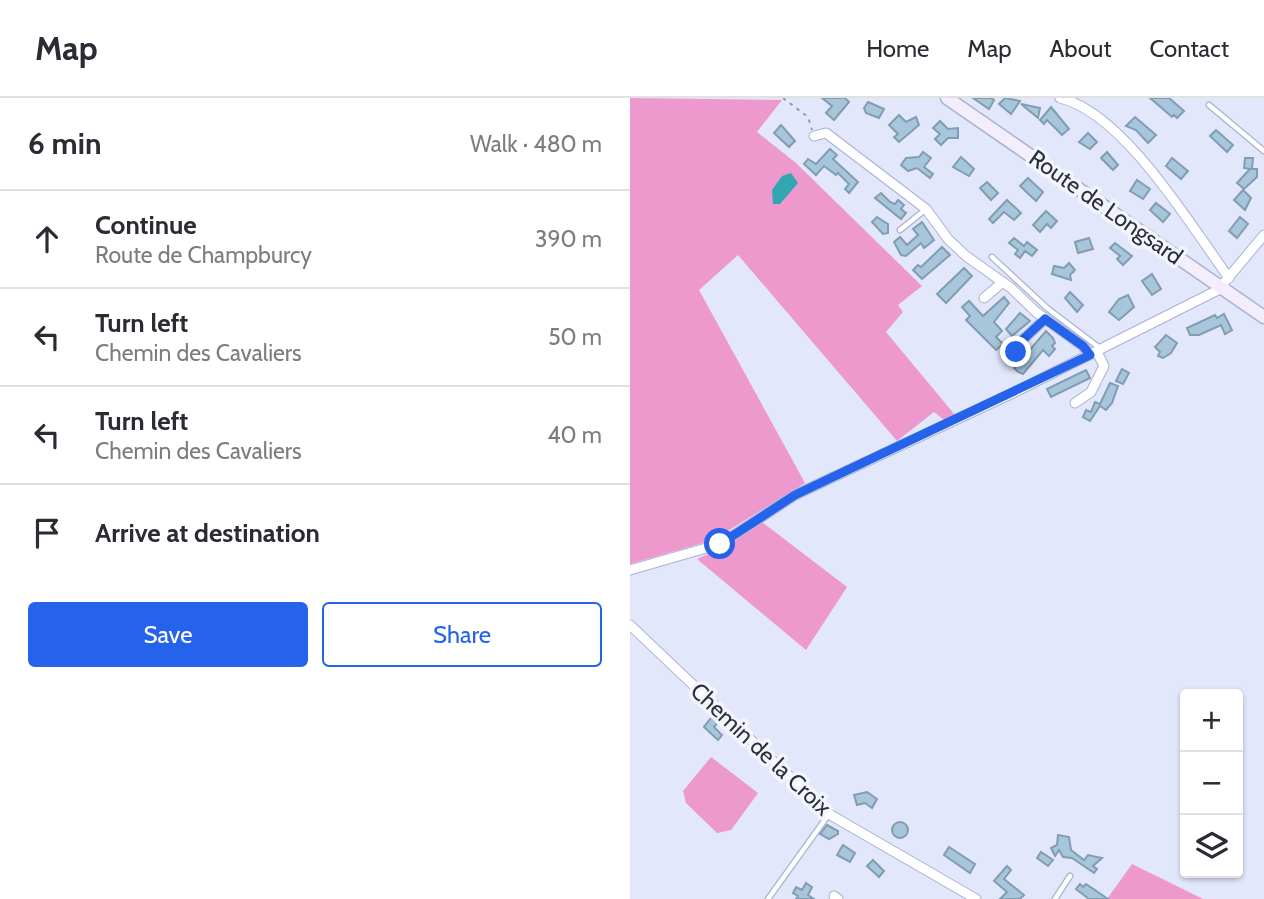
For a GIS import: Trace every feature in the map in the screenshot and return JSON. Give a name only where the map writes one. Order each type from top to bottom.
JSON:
[{"type":"main road","name":"Route de Longsard","points":[[947,98],[1226,283],[1264,317]]},
{"type":"street","points":[[1060,98],[1091,111],[1116,131],[1164,190],[1226,283]]},
{"type":"street","points":[[814,136],[826,134],[926,209],[966,256],[1003,282],[1045,319],[1096,352],[1104,366],[1091,392],[1075,402]]},
{"type":"street","points":[[630,570],[720,544],[795,495],[1096,352],[1226,283],[1264,235]]},
{"type":"street","points":[[984,298],[988,298],[1003,282]]},
{"type":"street","points":[[1016,352],[1016,346],[1045,319]]},
{"type":"street","name":"Chemin de la Croix","points":[[630,625],[829,814],[976,899]]},
{"type":"lane","points":[[1209,105],[1264,151]]},
{"type":"lane","points":[[900,230],[926,209]]},
{"type":"lane","points":[[992,257],[1096,352]]},
{"type":"lane","points":[[768,899],[829,814]]},
{"type":"lane","points":[[1055,899],[1070,876]]},
{"type":"path","points":[[783,98],[808,117],[814,136]]},
{"type":"shaded area","points":[[630,98],[782,100],[757,132],[796,163],[922,286],[898,305],[903,312],[886,332],[955,415],[944,420],[934,412],[897,441],[738,255],[699,290],[805,483],[713,540],[630,564]]},
{"type":"shaded area","points":[[762,522],[847,587],[806,650],[697,559],[730,544]]},
{"type":"shaded area","points":[[711,757],[758,793],[731,830],[717,833],[686,803],[683,791]]},
{"type":"shaded area","points":[[1132,864],[1203,899],[1107,899]]},
{"type":"water","points":[[791,173],[798,183],[780,204],[773,204],[772,190],[782,176]]},
{"type":"building","points":[[822,98],[845,98],[849,102],[834,120],[826,113],[832,106]]},
{"type":"building","points":[[973,98],[991,98],[994,100],[989,109]]},
{"type":"building","points":[[1005,98],[1020,101],[1011,114],[999,104]]},
{"type":"building","points":[[1150,98],[1169,98],[1184,111],[1177,118],[1174,115],[1172,117]]},
{"type":"building","points":[[868,102],[884,109],[879,118],[866,113],[864,108]]},
{"type":"building","points":[[1021,104],[1040,108],[1038,118]]},
{"type":"building","points":[[1051,107],[1069,129],[1062,135],[1047,120],[1044,124],[1040,120]]},
{"type":"building","points":[[899,115],[906,122],[916,117],[919,125],[899,142],[894,137],[898,134],[889,125]]},
{"type":"building","points":[[1135,117],[1156,135],[1148,143],[1136,130],[1126,126]]},
{"type":"building","points":[[940,121],[948,129],[958,128],[958,138],[948,138],[941,145],[935,139],[940,134],[933,128]]},
{"type":"building","points":[[781,125],[795,141],[789,147],[774,133]]},
{"type":"building","points":[[1216,130],[1233,145],[1227,152],[1210,136]]},
{"type":"building","points":[[1088,133],[1097,142],[1090,149],[1079,142]]},
{"type":"building","points":[[830,149],[837,155],[833,159],[858,182],[849,193],[845,189],[849,184],[838,173],[836,175],[824,166],[816,175],[804,164],[808,159],[816,164]]},
{"type":"building","points":[[923,152],[931,158],[924,167],[933,174],[930,178],[917,168],[908,171],[901,165],[906,158],[919,157]]},
{"type":"building","points":[[1107,152],[1118,165],[1113,170],[1101,158]]},
{"type":"building","points":[[961,157],[974,169],[969,176],[953,167]]},
{"type":"building","points":[[1172,158],[1188,171],[1181,179],[1166,166]]},
{"type":"building","points":[[1245,158],[1253,158],[1252,169],[1257,169],[1257,177],[1244,189],[1237,183],[1250,169],[1244,168]]},
{"type":"building","points":[[1028,178],[1043,192],[1036,201],[1020,186]]},
{"type":"building","points":[[1137,180],[1150,189],[1143,199],[1130,191]]},
{"type":"building","points":[[987,182],[998,193],[991,200],[980,188]]},
{"type":"building","points":[[1243,190],[1251,198],[1245,210],[1234,200]]},
{"type":"building","points":[[881,193],[890,202],[895,204],[898,200],[904,205],[901,209],[906,213],[901,219],[875,198]]},
{"type":"building","points":[[1007,200],[1021,213],[1014,220],[1004,212],[993,223],[989,219]]},
{"type":"building","points":[[1156,203],[1170,214],[1163,222],[1150,210]]},
{"type":"building","points":[[1046,211],[1057,221],[1051,228],[1047,224],[1040,232],[1033,225]]},
{"type":"building","points":[[877,217],[888,224],[888,233],[883,234],[872,222]]},
{"type":"building","points":[[1240,217],[1248,224],[1237,238],[1229,231]]},
{"type":"building","points":[[922,222],[934,240],[924,248],[921,243],[906,256],[901,255],[894,242],[900,237],[907,245],[918,235],[913,229]]},
{"type":"building","points":[[1014,238],[1024,246],[1027,242],[1037,250],[1032,256],[1025,251],[1020,258],[1015,254],[1018,250],[1009,243]]},
{"type":"building","points":[[1089,238],[1093,249],[1078,253],[1075,242]]},
{"type":"building","points":[[1115,243],[1132,256],[1123,265],[1117,259],[1120,256],[1110,248]]},
{"type":"building","points":[[942,247],[950,255],[922,279],[913,270],[918,265],[921,267]]},
{"type":"building","points":[[1069,263],[1075,270],[1070,275],[1071,280],[1052,274],[1054,266],[1064,268]]},
{"type":"building","points":[[964,268],[972,276],[946,303],[937,294]]},
{"type":"building","points":[[1152,274],[1161,289],[1152,295],[1142,281]]},
{"type":"building","points":[[1070,292],[1083,305],[1077,312],[1065,298]]},
{"type":"building","points":[[1128,295],[1134,307],[1119,320],[1109,312],[1119,299]]},
{"type":"building","points":[[1004,297],[1009,303],[994,322],[1002,331],[996,337],[1003,344],[996,350],[966,320],[970,316],[962,307],[969,301],[983,316]]},
{"type":"building","points":[[1020,313],[1030,321],[1012,336],[1006,329]]},
{"type":"building","points":[[1224,314],[1232,330],[1225,334],[1221,325],[1199,335],[1190,335],[1187,328],[1215,315],[1217,318]]},
{"type":"building","points":[[1046,331],[1053,338],[1055,343],[1052,346],[1055,349],[1049,356],[1043,350],[1023,374],[1018,372],[1014,368]]},
{"type":"building","points":[[1166,335],[1177,343],[1171,353],[1163,358],[1158,356],[1160,352],[1155,347]]},
{"type":"building","points":[[1122,369],[1129,373],[1123,384],[1116,381]]},
{"type":"building","points":[[1086,370],[1090,378],[1051,397],[1047,389]]},
{"type":"building","points":[[1110,383],[1118,386],[1112,403],[1106,410],[1100,406],[1090,421],[1083,417],[1086,410],[1091,412],[1095,402],[1100,404]]},
{"type":"building","points":[[714,714],[720,720],[714,727],[722,735],[718,740],[704,727]]},
{"type":"building","points":[[867,792],[877,799],[872,808],[865,803],[857,805],[854,795]]},
{"type":"building","points":[[897,822],[903,822],[908,830],[906,836],[897,838],[892,833],[892,827]]},
{"type":"building","points":[[827,825],[838,831],[838,834],[829,839],[820,834]]},
{"type":"building","points":[[1058,835],[1069,837],[1071,850],[1084,860],[1088,855],[1102,858],[1093,866],[1097,869],[1094,873],[1072,858],[1063,857],[1059,850],[1055,856],[1051,848],[1057,845]]},
{"type":"building","points":[[843,845],[855,853],[850,862],[837,855]]},
{"type":"building","points":[[949,847],[975,864],[970,873],[944,855]]},
{"type":"building","points":[[1041,852],[1053,860],[1048,866],[1037,858]]},
{"type":"building","points":[[873,860],[884,871],[879,877],[867,866]]},
{"type":"building","points":[[1007,866],[1011,870],[1004,879],[1024,895],[1020,899],[1000,899],[1007,892],[994,881]]},
{"type":"building","points":[[806,883],[812,887],[808,895],[814,899],[796,899],[798,896],[793,893],[796,887],[802,890]]},
{"type":"building","points":[[1080,884],[1083,887],[1086,884],[1108,899],[1089,899],[1076,889]]},
{"type":"route","points":[[720,544],[795,495],[1090,355],[1083,346],[1045,319],[1016,346],[1016,352]]}]
